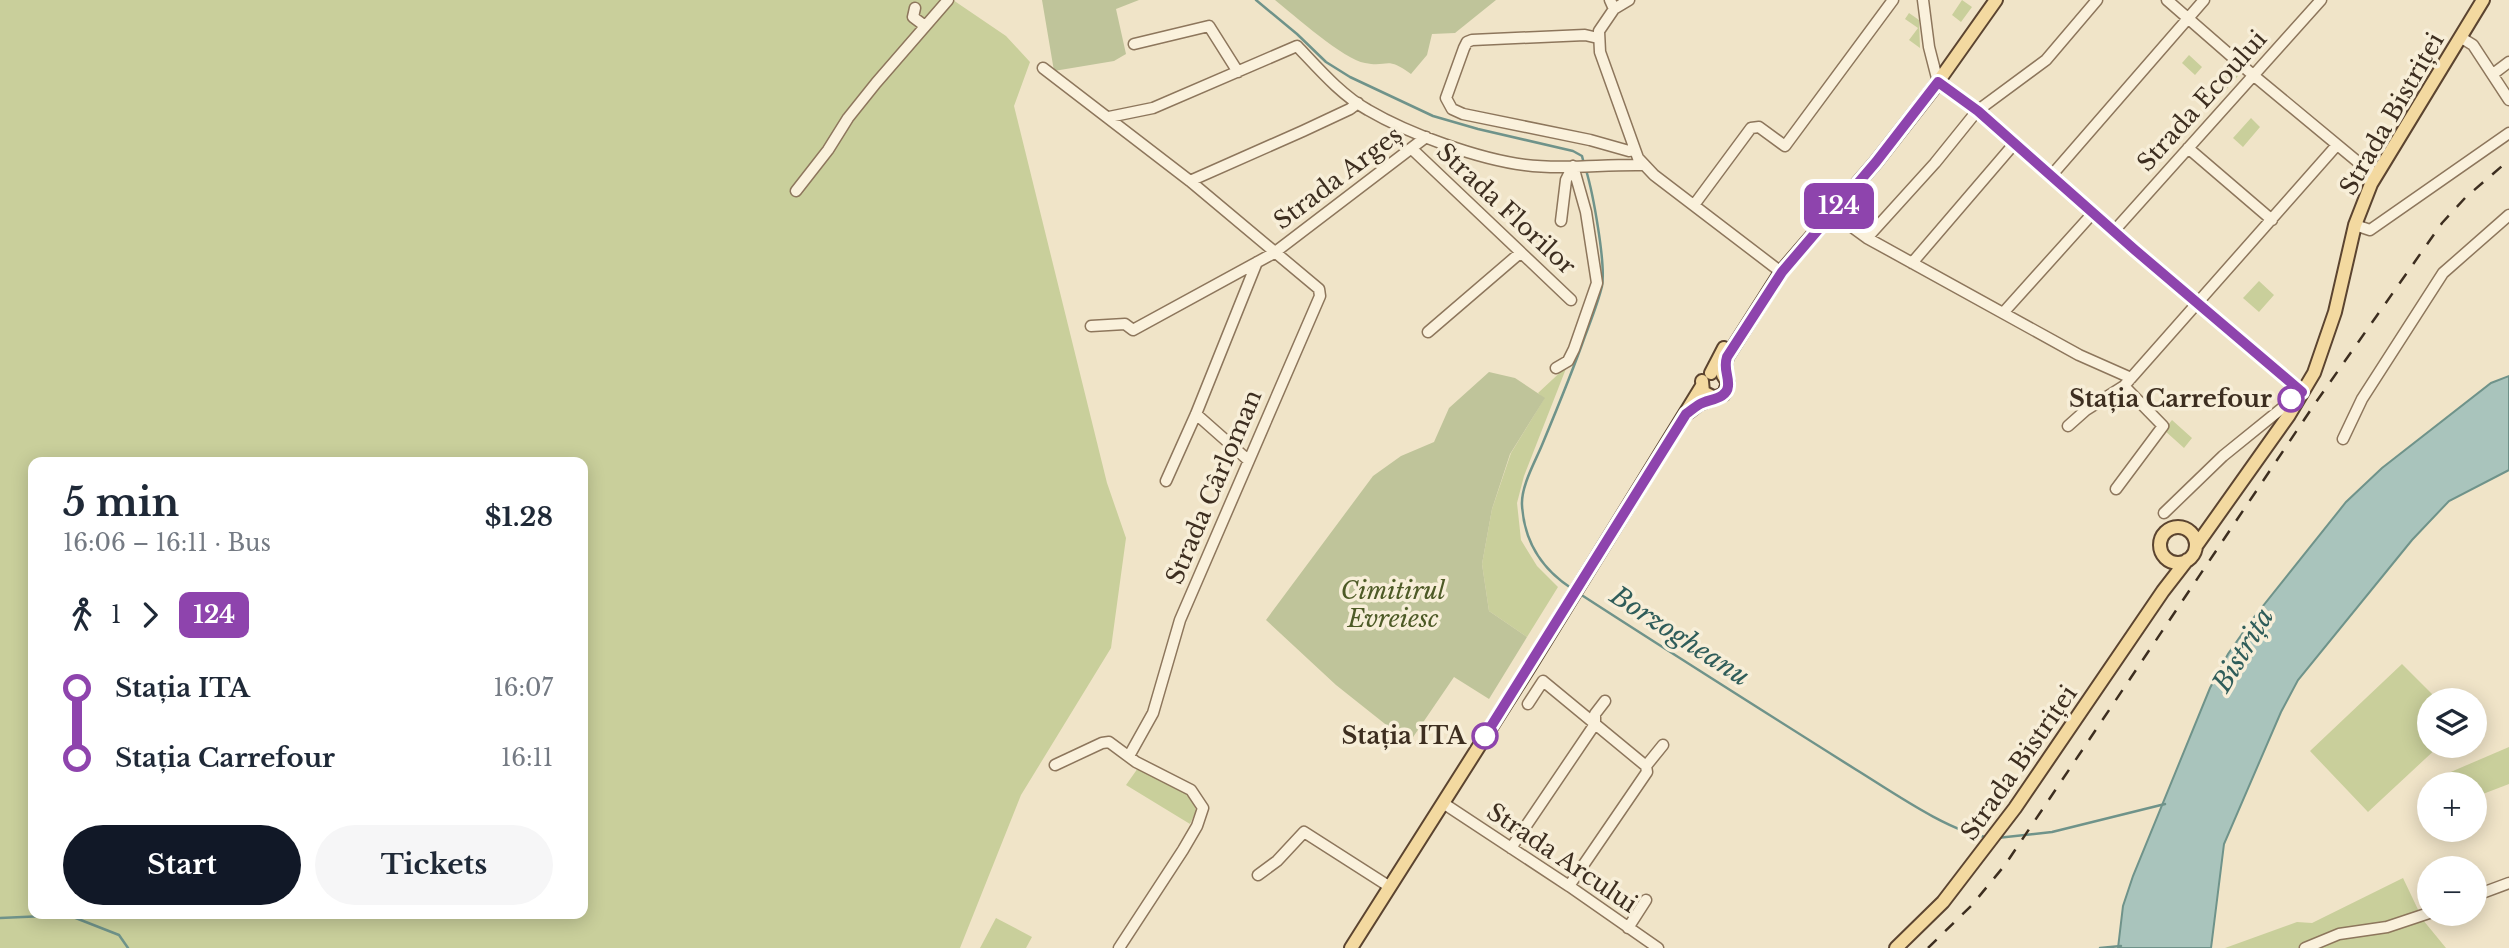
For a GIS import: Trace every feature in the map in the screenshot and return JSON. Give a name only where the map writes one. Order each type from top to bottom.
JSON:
[{"type":"main road","points":[[1711,373],[1747,310],[1936,79],[1988,0]]},
{"type":"main road","points":[[1686,414],[1714,398],[1721,397],[1727,391],[1727,357],[1778,270],[1876,162],[1996,0]]},
{"type":"main road","name":"Strada Bistriței","points":[[2196,546],[2289,415],[2314,373],[2329,335],[2355,225],[2376,174],[2483,0]]},
{"type":"main road","points":[[1351,948],[1573,597],[1686,414],[1702,386],[1704,377],[1719,373],[1727,379]]},
{"type":"main road","points":[[1702,386],[1706,394],[1714,398]]},
{"type":"main road","points":[[2163,592],[2165,563],[2160,547],[2162,537],[2171,528],[2199,523],[2218,512]]},
{"type":"main road","points":[[2164,556],[2177,563],[2187,560],[2195,552],[2196,546],[2191,531],[2181,526]]},
{"type":"main road","name":"Strada Bistriței","points":[[1896,948],[1943,902],[2003,824],[2187,560]]},
{"type":"street","points":[[796,191],[828,150],[848,118],[948,0]]},
{"type":"street","points":[[1629,0],[1612,5],[1598,38],[1600,52],[1634,149],[1643,165],[1778,270]]},
{"type":"street","points":[[1694,205],[1751,128],[1759,127],[1785,146],[1893,0]]},
{"type":"street","points":[[1923,0],[1936,79],[1978,111],[2302,392],[2223,456],[2164,513]]},
{"type":"street","points":[[1867,238],[1978,111],[2046,60],[2097,0]]},
{"type":"street","points":[[2167,0],[2337,145],[2376,174]]},
{"type":"street","points":[[2051,176],[2204,0]]},
{"type":"street","name":"Strada Ecoului","points":[[2114,231],[2321,0]]},
{"type":"street","points":[[915,8],[913,17],[925,26]]},
{"type":"street","points":[[1109,117],[1153,108],[1238,72],[1209,26],[1134,44]]},
{"type":"street","points":[[1598,38],[1585,35],[1472,40],[1467,42],[1464,48],[1446,98],[1452,109],[1463,114],[1590,140],[1629,151],[1634,149]]},
{"type":"street","points":[[2460,37],[2473,45],[2509,100]]},
{"type":"street","name":"Strada Florilor","points":[[1238,72],[1297,46],[1357,103],[1426,137],[1526,166],[1643,165]]},
{"type":"street","points":[[2493,74],[2509,62]]},
{"type":"street","points":[[1043,68],[1190,181],[1274,253]]},
{"type":"street","points":[[1190,181],[1357,103]]},
{"type":"street","points":[[2355,225],[2370,230],[2509,133]]},
{"type":"street","name":"Strada Argeș","points":[[1091,326],[1125,324],[1133,330],[1274,253],[1426,137]]},
{"type":"street","points":[[1912,263],[2014,144]]},
{"type":"street","points":[[2068,426],[2127,382],[2199,304],[2337,145]]},
{"type":"street","points":[[2188,148],[2272,220]]},
{"type":"street","name":"Strada Florilor","points":[[1412,149],[1571,300]]},
{"type":"street","name":"Strada Florilor","points":[[1561,221],[1566,180],[1575,166]]},
{"type":"street","name":"Strada Florilor","points":[[1556,368],[1567,361],[1574,349],[1597,283],[1586,212],[1575,166]]},
{"type":"street","points":[[1837,208],[1841,219],[1867,238],[2127,382],[2163,426],[2116,489]]},
{"type":"street","points":[[2003,313],[2093,213]]},
{"type":"street","points":[[2343,439],[2362,399],[2443,274],[2509,215]]},
{"type":"street","name":"Strada Cârloman","points":[[1129,756],[1153,713],[1180,620],[1320,296],[1319,289],[1274,253]]},
{"type":"street","points":[[1428,332],[1520,253]]},
{"type":"street","points":[[1166,481],[1257,262]]},
{"type":"street","points":[[1196,414],[1248,460]]},
{"type":"street","points":[[1528,704],[1544,681],[1646,766],[1647,772],[1569,886]]},
{"type":"street","points":[[1511,848],[1595,724],[1595,714],[1605,701]]},
{"type":"street","points":[[1055,765],[1109,742],[1191,790],[1203,808],[1197,826],[1183,850],[1119,948]]},
{"type":"street","points":[[1646,766],[1663,745]]},
{"type":"street","name":"Strada Arcului","points":[[1443,803],[1658,948]]},
{"type":"street","points":[[1258,875],[1277,861],[1304,832],[1390,887]]},
{"type":"street","points":[[2487,891],[2509,883]]},
{"type":"street","points":[[1628,928],[1646,900]]},
{"type":"street","points":[[2305,948],[2339,934],[2387,927],[2417,917]]},
{"type":"green space","points":[[0,0],[953,0],[1006,36],[1030,62],[1014,106],[1107,483],[1126,538],[1111,648],[1021,795],[960,948],[0,948]]},
{"type":"green space","points":[[1042,0],[1139,0],[1116,9],[1126,54],[1114,61],[1054,71]]},
{"type":"green space","points":[[1275,0],[1496,0],[1455,33],[1432,34],[1427,55],[1411,74],[1391,63],[1373,64],[1356,60],[1319,36]]},
{"type":"green space","points":[[1962,0],[1972,7],[1961,22],[1952,15]]},
{"type":"green space","points":[[1909,13],[1919,20],[1920,48],[1909,40],[1918,28],[1905,19]]},
{"type":"green space","points":[[2189,55],[2202,67],[2195,75],[2182,63]]},
{"type":"green space","points":[[2229,65],[2238,76],[2225,91],[2222,87],[2227,79],[2222,74]]},
{"type":"green space","points":[[2251,118],[2260,127],[2243,147],[2233,138]]},
{"type":"green space","points":[[2259,281],[2274,295],[2259,312],[2243,298]]},
{"type":"green space","points":[[1567,366],[1524,476],[1517,503],[1521,540],[1537,566],[1558,587],[1527,637],[1489,611],[1482,564],[1492,509],[1511,453],[1544,399],[1538,393]]},
{"type":"green space","name":"Cimitirul Evreiesc","points":[[1489,372],[1515,378],[1545,398],[1510,454],[1492,509],[1482,564],[1489,611],[1527,637],[1489,699],[1454,677],[1409,743],[1336,685],[1266,620],[1373,476],[1401,456],[1434,442],[1449,408]]},
{"type":"green space","points":[[2172,420],[2192,438],[2184,448],[2164,430]]},
{"type":"green space","points":[[2402,664],[2426,688],[2417,688],[2417,758],[2426,758],[2368,812],[2310,751]]},
{"type":"green space","points":[[2509,747],[2509,784],[2487,792],[2487,772],[2451,772],[2487,758]]},
{"type":"green space","points":[[1138,768],[1192,795],[1196,811],[1190,824],[1126,785]]},
{"type":"green space","points":[[2403,878],[2417,907],[2417,926],[2428,926],[2446,948],[2225,948],[2297,922],[2312,923]]},
{"type":"green space","points":[[996,918],[1032,937],[1026,948],[980,948]]},
{"type":"water","name":"Bistrița","points":[[2509,376],[2509,470],[2449,501],[2412,540],[2298,680],[2281,712],[2224,844],[2211,948],[2118,948],[2123,906],[2133,876],[2210,688],[2228,654],[2346,502],[2382,468],[2491,383]]},
{"type":"waterway","points":[[1256,0],[1326,62],[1350,77],[1433,116],[1573,151],[1582,156],[1584,164]]},
{"type":"waterway","name":"Borzogheanu","points":[[1571,588],[1551,572],[1536,553],[1526,530],[1522,498],[1526,482],[1570,377],[1602,286],[1601,246],[1586,170]]},
{"type":"waterway","name":"Borzogheanu","points":[[1580,594],[1919,809],[1955,828],[1987,837]]},
{"type":"waterway","name":"Borzogheanu","points":[[1997,838],[2052,832],[2165,804]]},
{"type":"waterway","points":[[0,918],[28,917]]},
{"type":"waterway","points":[[78,919],[119,935],[128,948]]},
{"type":"waterway","points":[[2100,948],[2121,946]]},
{"type":"railway","points":[[1928,948],[1972,905],[2005,865],[2314,405],[2442,223],[2465,198],[2509,160]]},
{"type":"bus line","name":"124","points":[[1485,736],[1686,414],[1699,404],[1721,397],[1727,391],[1728,383],[1724,370],[1727,357],[1774,281],[1876,162],[1938,82],[1978,111],[2135,250],[2302,392],[2291,399]]},
{"type":"place","name":"Stația Carrefour","points":[[2291,399]]},
{"type":"place","name":"Stația ITA","points":[[1485,736]]}]
